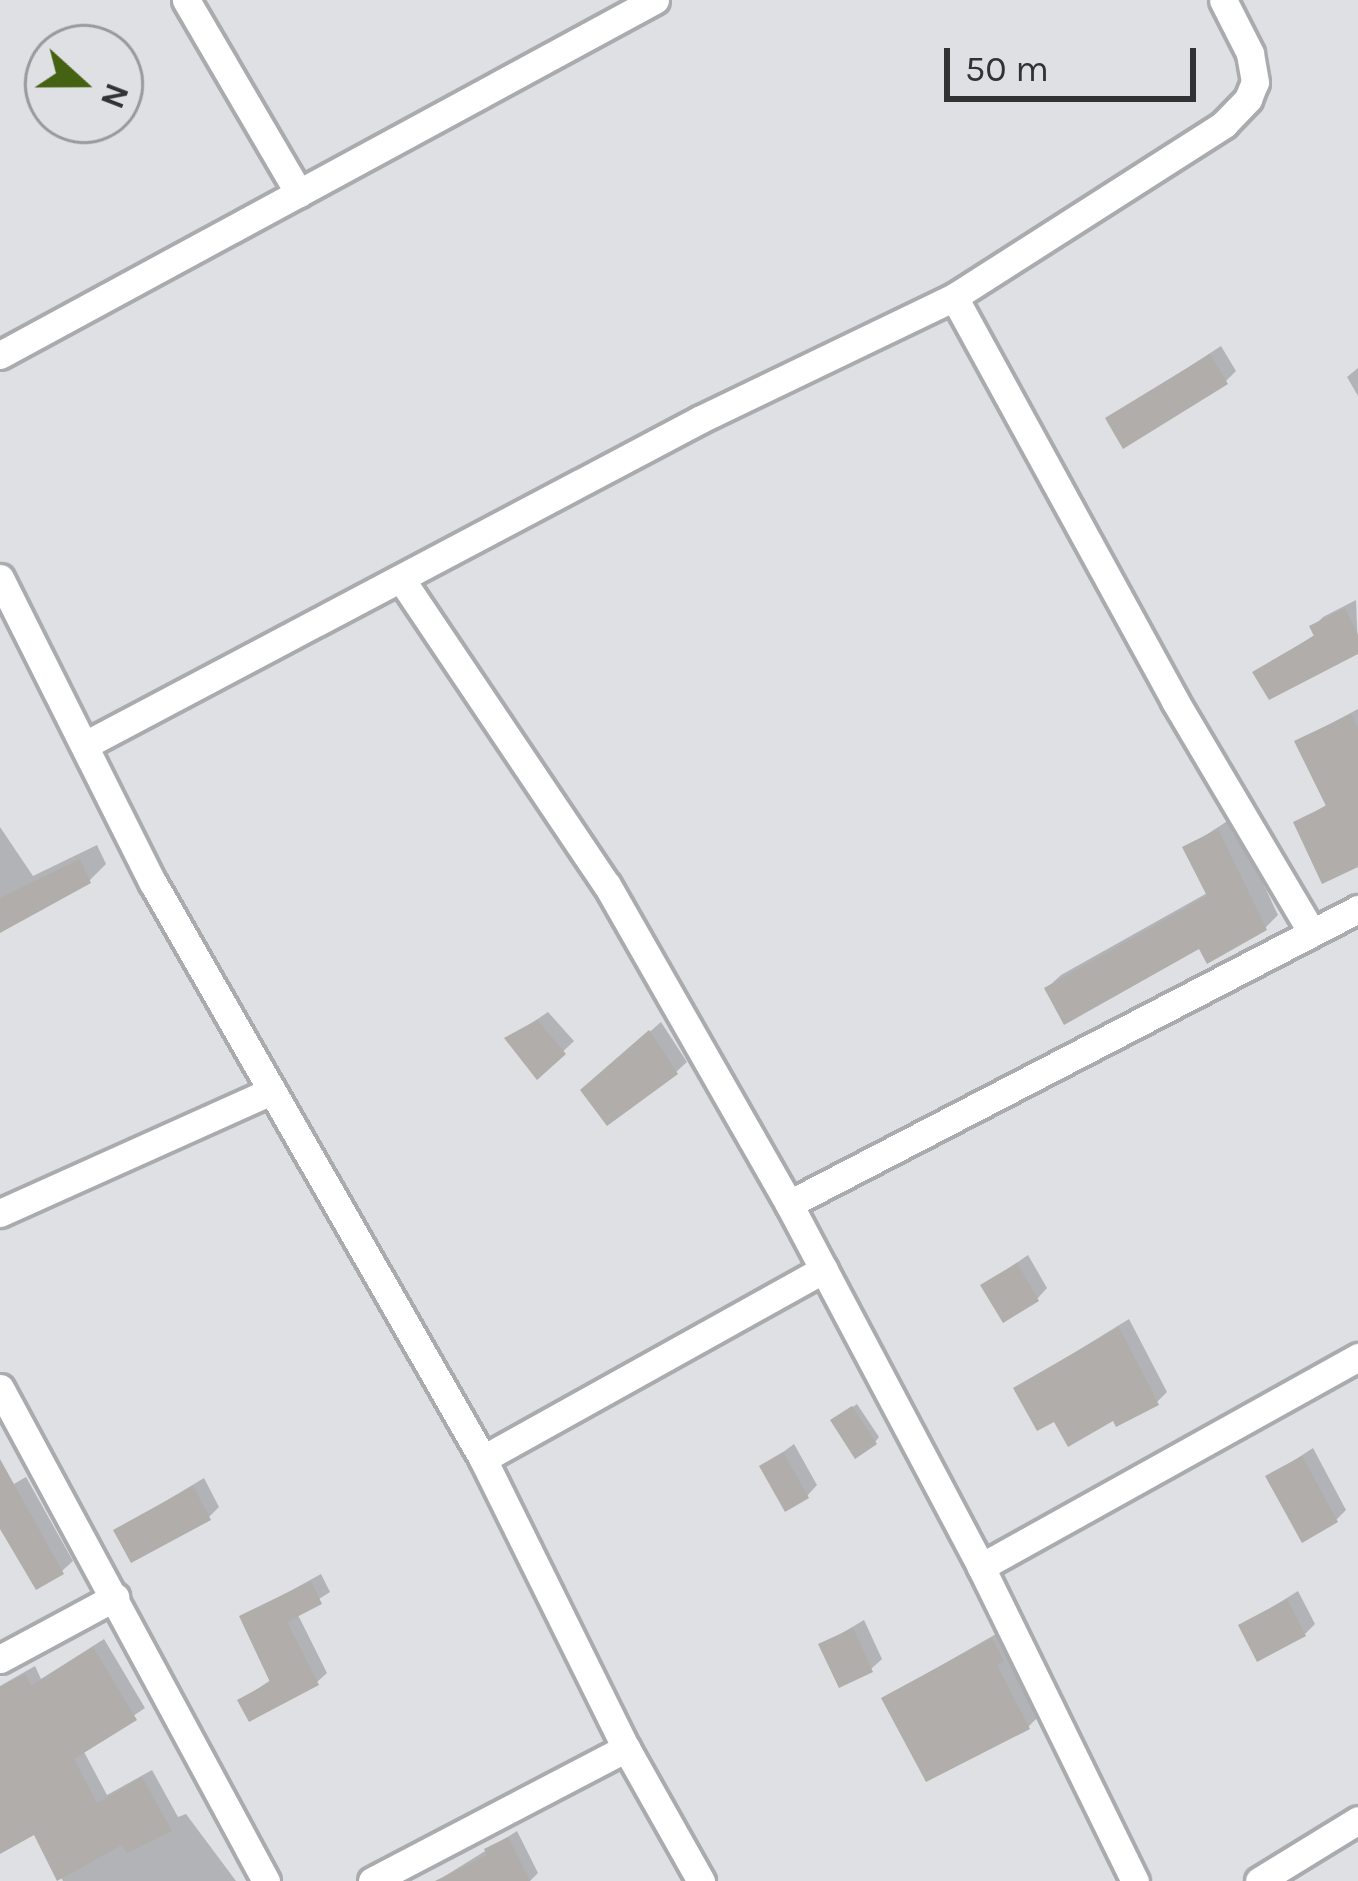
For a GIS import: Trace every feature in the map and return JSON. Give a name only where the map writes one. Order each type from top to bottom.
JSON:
[{"type":"street","points":[[186,0],[299,193]]},
{"type":"street","points":[[0,355],[655,0]]},
{"type":"street","points":[[85,745],[701,419],[954,297],[1225,124],[1248,99],[1255,82],[1250,53],[1223,0]]},
{"type":"street","points":[[954,297],[1174,701],[1312,933]]},
{"type":"street","points":[[0,578],[153,883],[483,1459],[626,1748],[701,1881]]},
{"type":"street","points":[[401,579],[607,885],[789,1204],[981,1567],[1136,1881]]},
{"type":"street","points":[[789,1204],[1358,909]]},
{"type":"street","points":[[0,1213],[272,1090]]},
{"type":"street","points":[[483,1459],[824,1269]]},
{"type":"street","points":[[981,1567],[1358,1358]]},
{"type":"street","points":[[0,1388],[266,1881]]},
{"type":"street","points":[[0,1659],[115,1597]]},
{"type":"street","points":[[372,1881],[626,1748]]},
{"type":"street","points":[[1259,1881],[1358,1820]]},
{"type":"building","points":[[1210,354],[1228,384],[1123,449],[1105,418]]},
{"type":"building","points":[[1345,608],[1358,635],[1358,654],[1269,700],[1252,672],[1314,636],[1309,626]]},
{"type":"building","points":[[1351,714],[1358,728],[1358,867],[1322,884],[1293,822],[1326,806],[1294,741]]},
{"type":"building","points":[[1218,829],[1267,930],[1207,964],[1199,949],[1064,1025],[1044,988],[1207,896],[1182,847]]},
{"type":"building","points":[[80,859],[91,883],[0,933],[0,898]]},
{"type":"building","points":[[537,1020],[566,1054],[537,1080],[504,1038]]},
{"type":"building","points":[[649,1030],[678,1074],[607,1126],[580,1090]]},
{"type":"building","points":[[1017,1263],[1039,1301],[1003,1323],[980,1285]]},
{"type":"building","points":[[1119,1327],[1159,1405],[1116,1427],[1113,1421],[1068,1447],[1054,1422],[1037,1431],[1013,1388]]},
{"type":"building","points":[[852,1406],[877,1444],[855,1459],[830,1420]]},
{"type":"building","points":[[783,1452],[809,1498],[785,1512],[759,1466]]},
{"type":"building","points":[[1302,1456],[1338,1522],[1302,1543],[1265,1476]]},
{"type":"building","points":[[0,1459],[64,1574],[36,1590],[0,1529]]},
{"type":"building","points":[[193,1486],[211,1520],[131,1563],[113,1530]]},
{"type":"building","points":[[311,1581],[322,1604],[287,1622],[319,1685],[249,1722],[237,1700],[270,1682],[239,1616]]},
{"type":"building","points":[[1287,1599],[1306,1636],[1257,1662],[1238,1625]]},
{"type":"building","points":[[853,1628],[873,1672],[839,1688],[818,1644]]},
{"type":"building","points":[[992,1638],[1004,1661],[997,1665],[1030,1729],[926,1782],[881,1698]]},
{"type":"building","points":[[93,1647],[137,1720],[74,1759],[97,1803],[142,1777],[172,1831],[127,1853],[122,1845],[57,1881],[34,1835],[0,1854],[0,1687],[25,1674],[31,1686]]},
{"type":"building","points":[[508,1837],[530,1881],[435,1881],[487,1855],[484,1849]]}]
